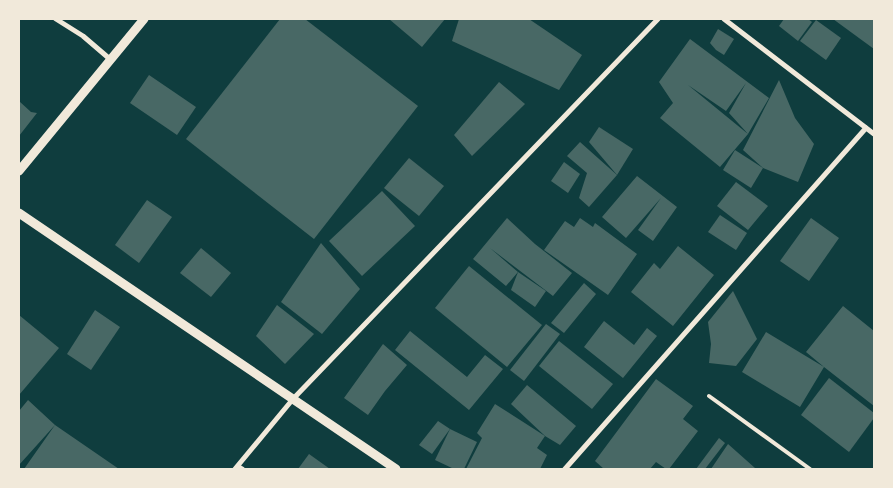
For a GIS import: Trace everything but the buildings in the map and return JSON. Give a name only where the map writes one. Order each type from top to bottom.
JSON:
[{"type":"street","points":[[56,19],[83,36],[111,60]]},
{"type":"street","points":[[19,171],[144,19]]},
{"type":"street","points":[[239,468],[293,399],[658,19]]},
{"type":"street","points":[[724,19],[874,134]]},
{"type":"street","points":[[565,469],[866,128]]},
{"type":"street","points":[[19,213],[396,469]]},
{"type":"lane","points":[[709,396],[810,469]]}]
